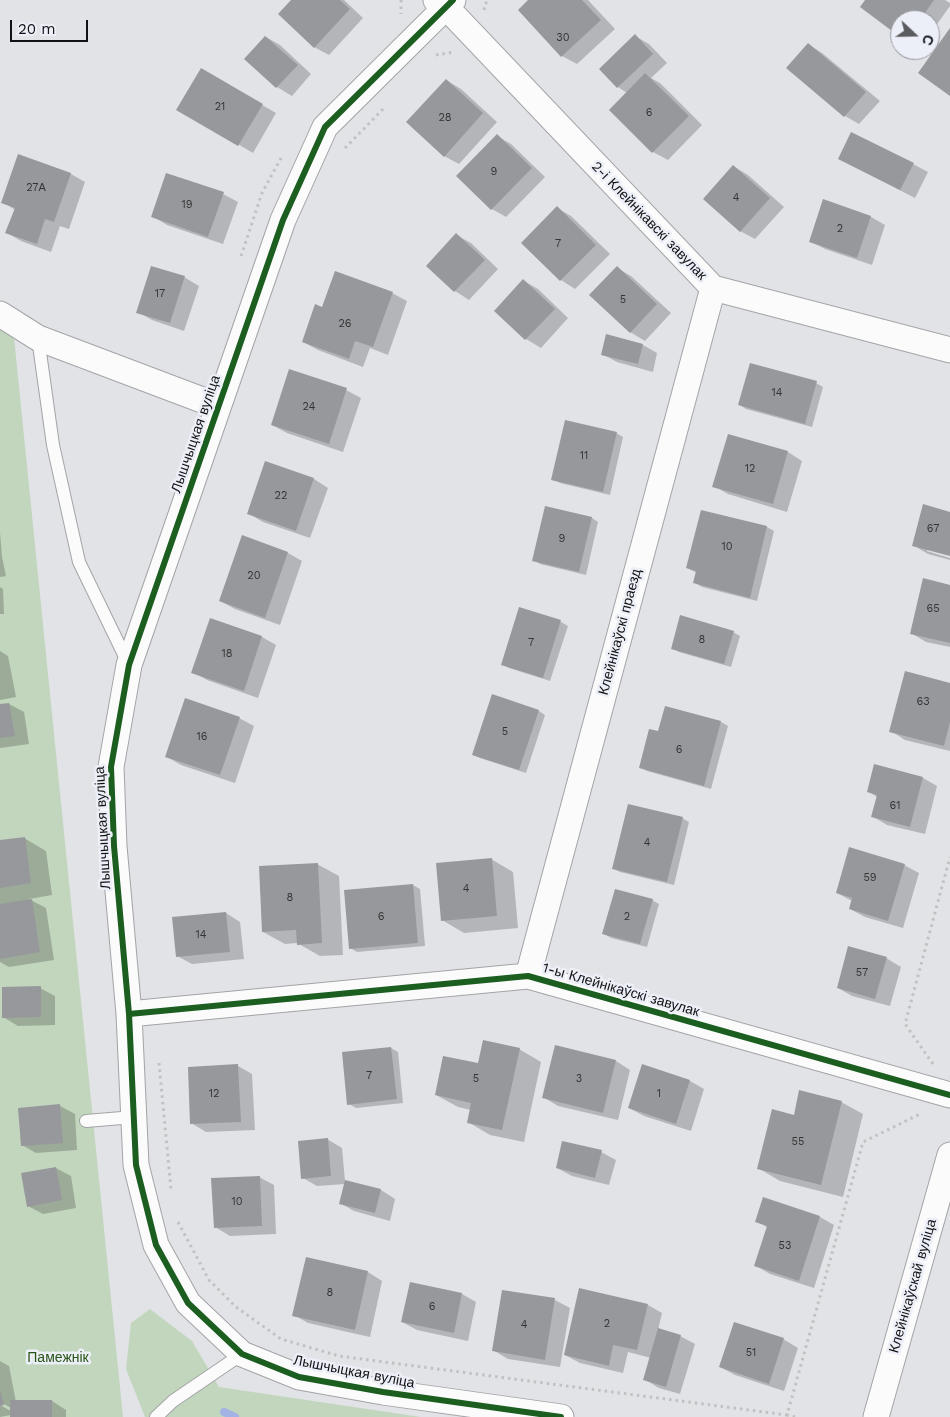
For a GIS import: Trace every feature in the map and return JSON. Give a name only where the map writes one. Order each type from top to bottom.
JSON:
[{"type":"street","name":"2-і Клейнікавскі завулак","points":[[445,2],[470,34],[712,288],[950,350]]},
{"type":"street","name":"Лышчыцкая вуліца","points":[[445,2],[325,127],[283,220],[130,665],[111,767],[114,846],[129,1014],[136,1165],[156,1245],[188,1303],[242,1354],[299,1377],[383,1392],[561,1417]]},
{"type":"street","name":"Клейнікаўскі праезд","points":[[528,976],[712,288]]},
{"type":"street","points":[[0,314],[38,338],[218,406]]},
{"type":"street","name":"1-ы Клейнікаўскі завулак","points":[[129,1014],[528,976],[943,1093]]},
{"type":"street","name":"Клейнікаўскай вуліца","points":[[876,1417],[950,1155]]},
{"type":"lane","points":[[38,338],[53,445],[79,562],[130,665]]},
{"type":"lane","points":[[86,1122],[134,1117]]},
{"type":"lane","points":[[156,1417],[173,1401],[242,1354]]},
{"type":"path","points":[[430,61],[437,54],[452,53],[484,19],[484,4],[489,0]]},
{"type":"path","points":[[342,154],[346,146],[388,104]]},
{"type":"path","points":[[787,1415],[864,1142],[932,1109],[943,1093],[940,1073],[905,1024],[950,857]]},
{"type":"path","points":[[159,1060],[171,1193]]},
{"type":"path","points":[[178,1221],[209,1280],[236,1307],[281,1339],[339,1356],[795,1417]]},
{"type":"green space","name":"Памежнік","points":[[0,327],[14,337],[123,1417],[0,1417]]},
{"type":"green space","points":[[150,1309],[192,1341],[219,1387],[421,1417],[145,1417],[126,1369],[131,1323]]},
{"type":"building","points":[[291,0],[340,0],[350,9],[314,48],[278,14]]},
{"type":"building","points":[[528,0],[582,0],[601,20],[561,57],[518,10]]},
{"type":"building","points":[[865,0],[934,0],[927,10],[890,10],[890,30],[860,7]]},
{"type":"building","points":[[950,28],[950,96],[918,73],[927,60],[940,60],[940,42]]},
{"type":"building","points":[[635,34],[653,54],[617,88],[599,69]]},
{"type":"building","points":[[265,36],[298,65],[276,88],[244,59]]},
{"type":"building","points":[[808,43],[866,92],[844,117],[786,68]]},
{"type":"building","points":[[201,68],[263,104],[238,146],[176,110]]},
{"type":"building","points":[[645,73],[689,116],[652,153],[609,110]]},
{"type":"building","points":[[446,79],[483,113],[444,157],[406,122]]},
{"type":"building","points":[[851,132],[914,163],[900,190],[838,159]]},
{"type":"building","points":[[497,134],[532,168],[491,210],[456,176]]},
{"type":"building","points":[[18,154],[71,173],[54,222],[45,219],[37,244],[5,233],[15,208],[1,203]]},
{"type":"building","points":[[733,165],[770,198],[740,232],[703,199]]},
{"type":"building","points":[[166,173],[224,192],[208,237],[151,217]]},
{"type":"building","points":[[823,199],[871,216],[857,258],[809,242]]},
{"type":"building","points":[[557,206],[596,245],[560,281],[521,243]]},
{"type":"building","points":[[456,233],[485,260],[454,292],[426,266]]},
{"type":"building","points":[[151,266],[185,276],[170,323],[136,313]]},
{"type":"building","points":[[617,266],[657,304],[630,333],[589,295]]},
{"type":"building","points":[[335,271],[393,292],[373,347],[355,341],[349,359],[302,342],[315,304],[322,307]]},
{"type":"building","points":[[523,279],[555,309],[525,340],[494,311]]},
{"type":"building","points":[[606,334],[643,344],[638,364],[601,355]]},
{"type":"building","points":[[750,363],[817,381],[805,424],[738,405]]},
{"type":"building","points":[[289,369],[347,388],[329,444],[271,425]]},
{"type":"building","points":[[565,420],[617,432],[603,492],[551,480]]},
{"type":"building","points":[[728,434],[788,451],[773,504],[712,487]]},
{"type":"building","points":[[265,461],[314,478],[296,531],[247,514]]},
{"type":"building","points":[[923,504],[950,512],[950,556],[912,546]]},
{"type":"building","points":[[545,506],[592,517],[579,572],[532,561]]},
{"type":"building","points":[[701,510],[767,526],[750,598],[693,583],[696,571],[686,568]]},
{"type":"building","points":[[242,535],[288,552],[265,618],[219,601]]},
{"type":"building","points":[[923,578],[950,585],[950,643],[910,634]]},
{"type":"building","points":[[519,607],[561,620],[543,678],[501,665]]},
{"type":"building","points":[[680,615],[734,631],[724,664],[671,649]]},
{"type":"building","points":[[210,618],[262,636],[244,691],[191,673]]},
{"type":"building","points":[[905,671],[950,683],[950,722],[944,746],[889,732]]},
{"type":"building","points":[[492,694],[539,710],[519,770],[472,755]]},
{"type":"building","points":[[185,698],[240,717],[220,775],[165,757]]},
{"type":"building","points":[[9,703],[15,736],[0,738],[0,704]]},
{"type":"building","points":[[665,706],[721,721],[704,786],[639,768],[649,729],[658,731]]},
{"type":"building","points":[[874,764],[923,777],[910,827],[871,817],[877,795],[867,792]]},
{"type":"building","points":[[628,804],[683,817],[667,882],[612,869]]},
{"type":"building","points":[[25,837],[31,883],[0,888],[0,840]]},
{"type":"building","points":[[849,847],[905,864],[888,921],[849,909],[852,898],[836,893]]},
{"type":"building","points":[[492,858],[497,916],[441,921],[436,863]]},
{"type":"building","points":[[318,863],[322,943],[297,945],[296,930],[262,932],[259,866]]},
{"type":"building","points":[[413,884],[418,943],[349,949],[344,890]]},
{"type":"building","points":[[615,889],[653,899],[640,944],[602,934]]},
{"type":"building","points":[[32,899],[40,952],[0,959],[0,904]]},
{"type":"building","points":[[226,912],[230,952],[176,957],[172,917]]},
{"type":"building","points":[[848,946],[887,957],[875,999],[837,988]]},
{"type":"building","points":[[41,986],[41,1017],[2,1018],[2,987]]},
{"type":"building","points":[[483,1040],[520,1048],[502,1130],[467,1123],[471,1103],[435,1095],[443,1056],[478,1063]]},
{"type":"building","points":[[555,1045],[616,1060],[603,1113],[542,1098]]},
{"type":"building","points":[[391,1047],[397,1099],[347,1105],[342,1052]]},
{"type":"building","points":[[238,1064],[241,1122],[190,1124],[188,1067]]},
{"type":"building","points":[[642,1064],[690,1080],[676,1124],[628,1108]]},
{"type":"building","points":[[799,1090],[842,1101],[821,1185],[757,1169],[772,1109],[794,1115]]},
{"type":"building","points":[[60,1104],[63,1143],[21,1146],[18,1108]]},
{"type":"building","points":[[328,1138],[331,1176],[301,1179],[298,1141]]},
{"type":"building","points":[[562,1141],[602,1150],[595,1178],[556,1168]]},
{"type":"building","points":[[56,1167],[62,1200],[27,1207],[21,1173]]},
{"type":"building","points":[[260,1176],[262,1226],[214,1228],[211,1178]]},
{"type":"building","points":[[345,1180],[381,1189],[375,1213],[339,1204]]},
{"type":"building","points":[[763,1197],[820,1216],[799,1281],[754,1266],[767,1226],[755,1222]]},
{"type":"building","points":[[306,1257],[368,1271],[355,1330],[292,1316]]},
{"type":"building","points":[[410,1282],[462,1293],[454,1333],[401,1322]]},
{"type":"building","points":[[579,1288],[648,1304],[637,1350],[613,1345],[609,1366],[564,1355]]},
{"type":"building","points":[[502,1290],[555,1298],[545,1360],[492,1351]]},
{"type":"building","points":[[734,1322],[784,1338],[769,1384],[719,1367]]},
{"type":"building","points":[[658,1328],[681,1335],[666,1387],[643,1380]]},
{"type":"building","points":[[0,1390],[4,1405],[0,1406]]},
{"type":"building","points":[[10,1400],[52,1400],[52,1417],[10,1417]]},
{"type":"waterway","points":[[224,1412],[235,1417]]},
{"type":"cycle path","points":[[453,0],[325,127],[283,220],[129,665],[111,767],[114,846],[129,1014],[136,1165],[156,1245],[188,1303],[242,1354],[299,1377],[383,1392],[561,1417]]},
{"type":"cycle path","points":[[129,1014],[528,976],[950,1095]]}]
